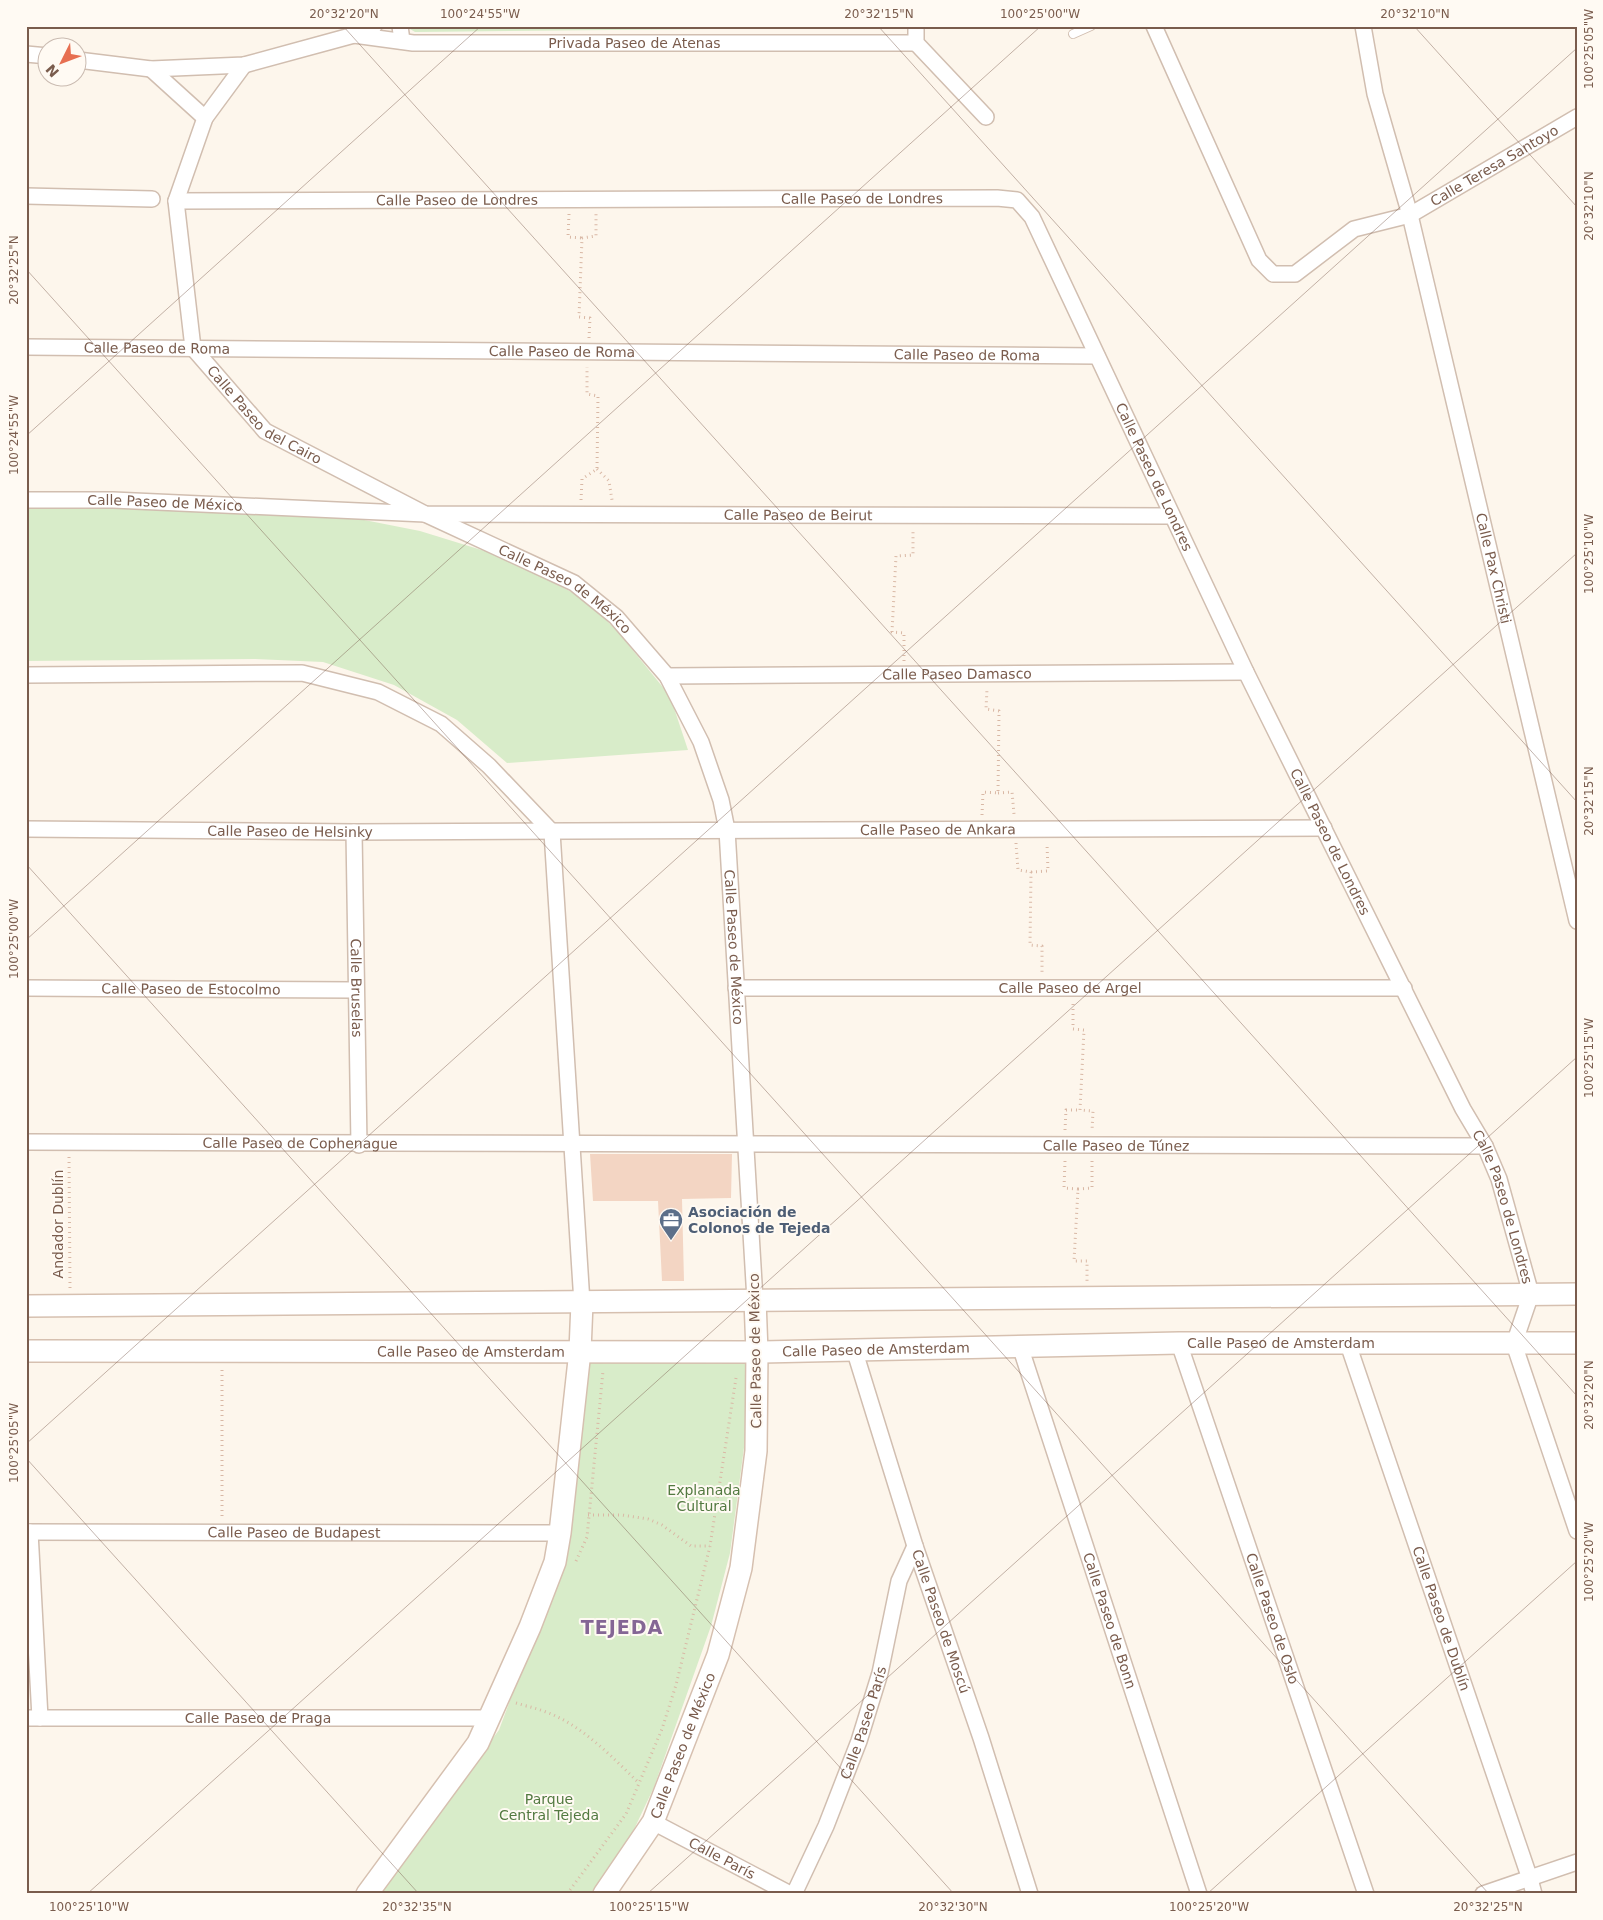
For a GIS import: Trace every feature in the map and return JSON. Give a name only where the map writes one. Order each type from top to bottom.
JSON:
[{"type":"main road","points":[[26,1306],[1577,1294]]},
{"type":"main road","name":"Calle Paseo de México","points":[[604,1894],[653,1822],[718,1654],[741,1568],[756,1451],[758,1352],[754,1300]]},
{"type":"main road","points":[[367,1894],[478,1743],[491,1718],[530,1627],[555,1562],[560,1533],[580,1351],[582,1303]]},
{"type":"main road","name":"Calle Paseo de Amsterdam","points":[[26,1352],[758,1352],[1179,1343],[1577,1343]]},
{"type":"street","name":"Privada Paseo de Atenas","points":[[88,61],[151,69],[244,66],[354,35],[374,26]]},
{"type":"street","points":[[400,26],[402,42]]},
{"type":"street","points":[[916,26],[916,43],[986,117]]},
{"type":"street","name":"Calle Teresa Santoyo","points":[[1154,26],[1259,260],[1273,274],[1295,274],[1354,230],[1410,215],[1577,118]]},
{"type":"street","name":"Calle Pax Christi","points":[[1362,26],[1375,94],[1410,215],[1577,921]]},
{"type":"street","name":"Privada Paseo de Atenas","points":[[354,35],[402,42],[916,43]]},
{"type":"street","points":[[192,348],[176,201],[206,118],[244,66]]},
{"type":"street","points":[[151,69],[206,118]]},
{"type":"street","points":[[26,196],[152,199]]},
{"type":"street","name":"Calle Paseo de Londres","points":[[176,201],[997,198],[1017,200],[1032,217],[1246,672],[1500,1179],[1531,1294],[1514,1344]]},
{"type":"street","name":"Calle Paseo de Roma","points":[[26,347],[1097,356]]},
{"type":"street","name":"Calle Paseo del Cairo","points":[[192,348],[266,431],[425,514]]},
{"type":"street","name":"Calle Paseo de México","points":[[26,500],[113,500],[425,514],[574,583],[616,617],[667,676],[701,742],[721,800],[727,830],[754,1300]]},
{"type":"street","name":"Calle Paseo de Beirut","points":[[425,514],[1172,516]]},
{"type":"street","name":"Calle Paseo Damasco","points":[[667,676],[1246,672]]},
{"type":"street","points":[[26,675],[302,673],[378,692],[442,724],[490,766],[552,832],[582,1303]]},
{"type":"street","name":"Calle Paseo de Ankara","points":[[552,832],[982,828],[1324,828]]},
{"type":"street","name":"Calle Paseo de Helsinky","points":[[26,829],[552,832]]},
{"type":"street","name":"Calle Bruselas","points":[[354,832],[355,990],[359,1145]]},
{"type":"street","name":"Calle Paseo de Estocolmo","points":[[26,988],[355,990]]},
{"type":"street","name":"Calle Paseo de Argel","points":[[736,988],[1404,988]]},
{"type":"street","name":"Calle Paseo de Cophenague","points":[[26,1142],[359,1145],[572,1143],[746,1146]]},
{"type":"street","name":"Calle Paseo de Túnez","points":[[746,1146],[1485,1146]]},
{"type":"street","name":"Calle Paseo de Oslo","points":[[1179,1343],[1366,1894]]},
{"type":"street","name":"Calle Paseo de Dublín","points":[[1348,1344],[1532,1886]]},
{"type":"street","points":[[1514,1344],[1577,1531]]},
{"type":"street","name":"Calle Paseo de Bonn","points":[[1020,1346],[1199,1894]]},
{"type":"street","name":"Calle Paseo de Moscú","points":[[854,1349],[915,1546],[981,1738],[1030,1894]]},
{"type":"street","points":[[28,1532],[33,1718]]},
{"type":"street","name":"Calle Paseo de Budapest","points":[[28,1532],[560,1533]]},
{"type":"street","name":"Calle Paseo París","points":[[792,1894],[826,1826],[859,1741],[880,1673],[899,1581],[915,1546]]},
{"type":"street","name":"Calle Paseo de Praga","points":[[33,1718],[491,1718]]},
{"type":"street","name":"Calle París","points":[[653,1822],[792,1894]]},
{"type":"street","points":[[1483,1894],[1532,1886],[1577,1862]]},
{"type":"lane","points":[[1073,34],[1091,26]]},
{"type":"path","points":[[569,200],[568,237],[582,238],[596,236],[596,200]]},
{"type":"path","points":[[582,238],[579,317],[590,318],[587,394],[598,396],[596,469]]},
{"type":"path","points":[[596,469],[609,480],[613,515]]},
{"type":"path","points":[[581,515],[582,479],[596,469]]},
{"type":"path","points":[[903,674],[904,633],[892,632],[896,556],[913,555],[913,515]]},
{"type":"path","points":[[987,674],[986,709],[999,711],[998,792]]},
{"type":"path","points":[[982,828],[983,792],[1012,792],[1018,870],[1031,872],[1048,871],[1047,829]]},
{"type":"path","points":[[1031,872],[1030,945],[1042,946],[1043,988]]},
{"type":"path","points":[[1074,988],[1073,1029],[1084,1030],[1080,1110]]},
{"type":"path","points":[[1066,1110],[1080,1110],[1093,1111],[1092,1188],[1064,1188],[1066,1110]]},
{"type":"path","name":"Andador Dublín","points":[[69,1142],[70,1306]]},
{"type":"path","points":[[1078,1189],[1074,1261],[1087,1261],[1088,1297]]},
{"type":"path","points":[[222,1351],[222,1532]]},
{"type":"path","points":[[567,1894],[626,1814],[662,1729],[676,1685],[710,1546],[738,1370]]},
{"type":"path","points":[[588,1515],[622,1515],[648,1519],[662,1525],[691,1546],[710,1546]]},
{"type":"path","points":[[510,1702],[547,1712],[577,1729],[610,1755],[639,1783]]},
{"type":"green space","points":[[405,26],[901,26],[901,27],[415,32]]},
{"type":"green space","points":[[26,506],[206,509],[349,517],[420,531],[501,556],[585,599],[618,632],[670,696],[688,750],[507,763],[457,720],[394,685],[323,662],[255,659],[26,661]]},
{"type":"green space","name":"Parque Central Tejeda","points":[[584,1361],[751,1361],[749,1410],[730,1553],[711,1626],[654,1787],[621,1857],[597,1894],[375,1894],[499,1730],[569,1542]]},
{"type":"building","name":"Asociación de Colonos de Tejeda","points":[[590,1154],[732,1154],[731,1198],[682,1199],[684,1281],[662,1281],[658,1201],[593,1201]]},
{"type":"place","name":"Asociación de Colonos de Tejeda","points":[[671,1241]]},
{"type":"district","name":"TEJEDA","points":[[622,1627]]},
{"type":"park label","name":"Explanada Cultural","points":[[704,1498]]}]
